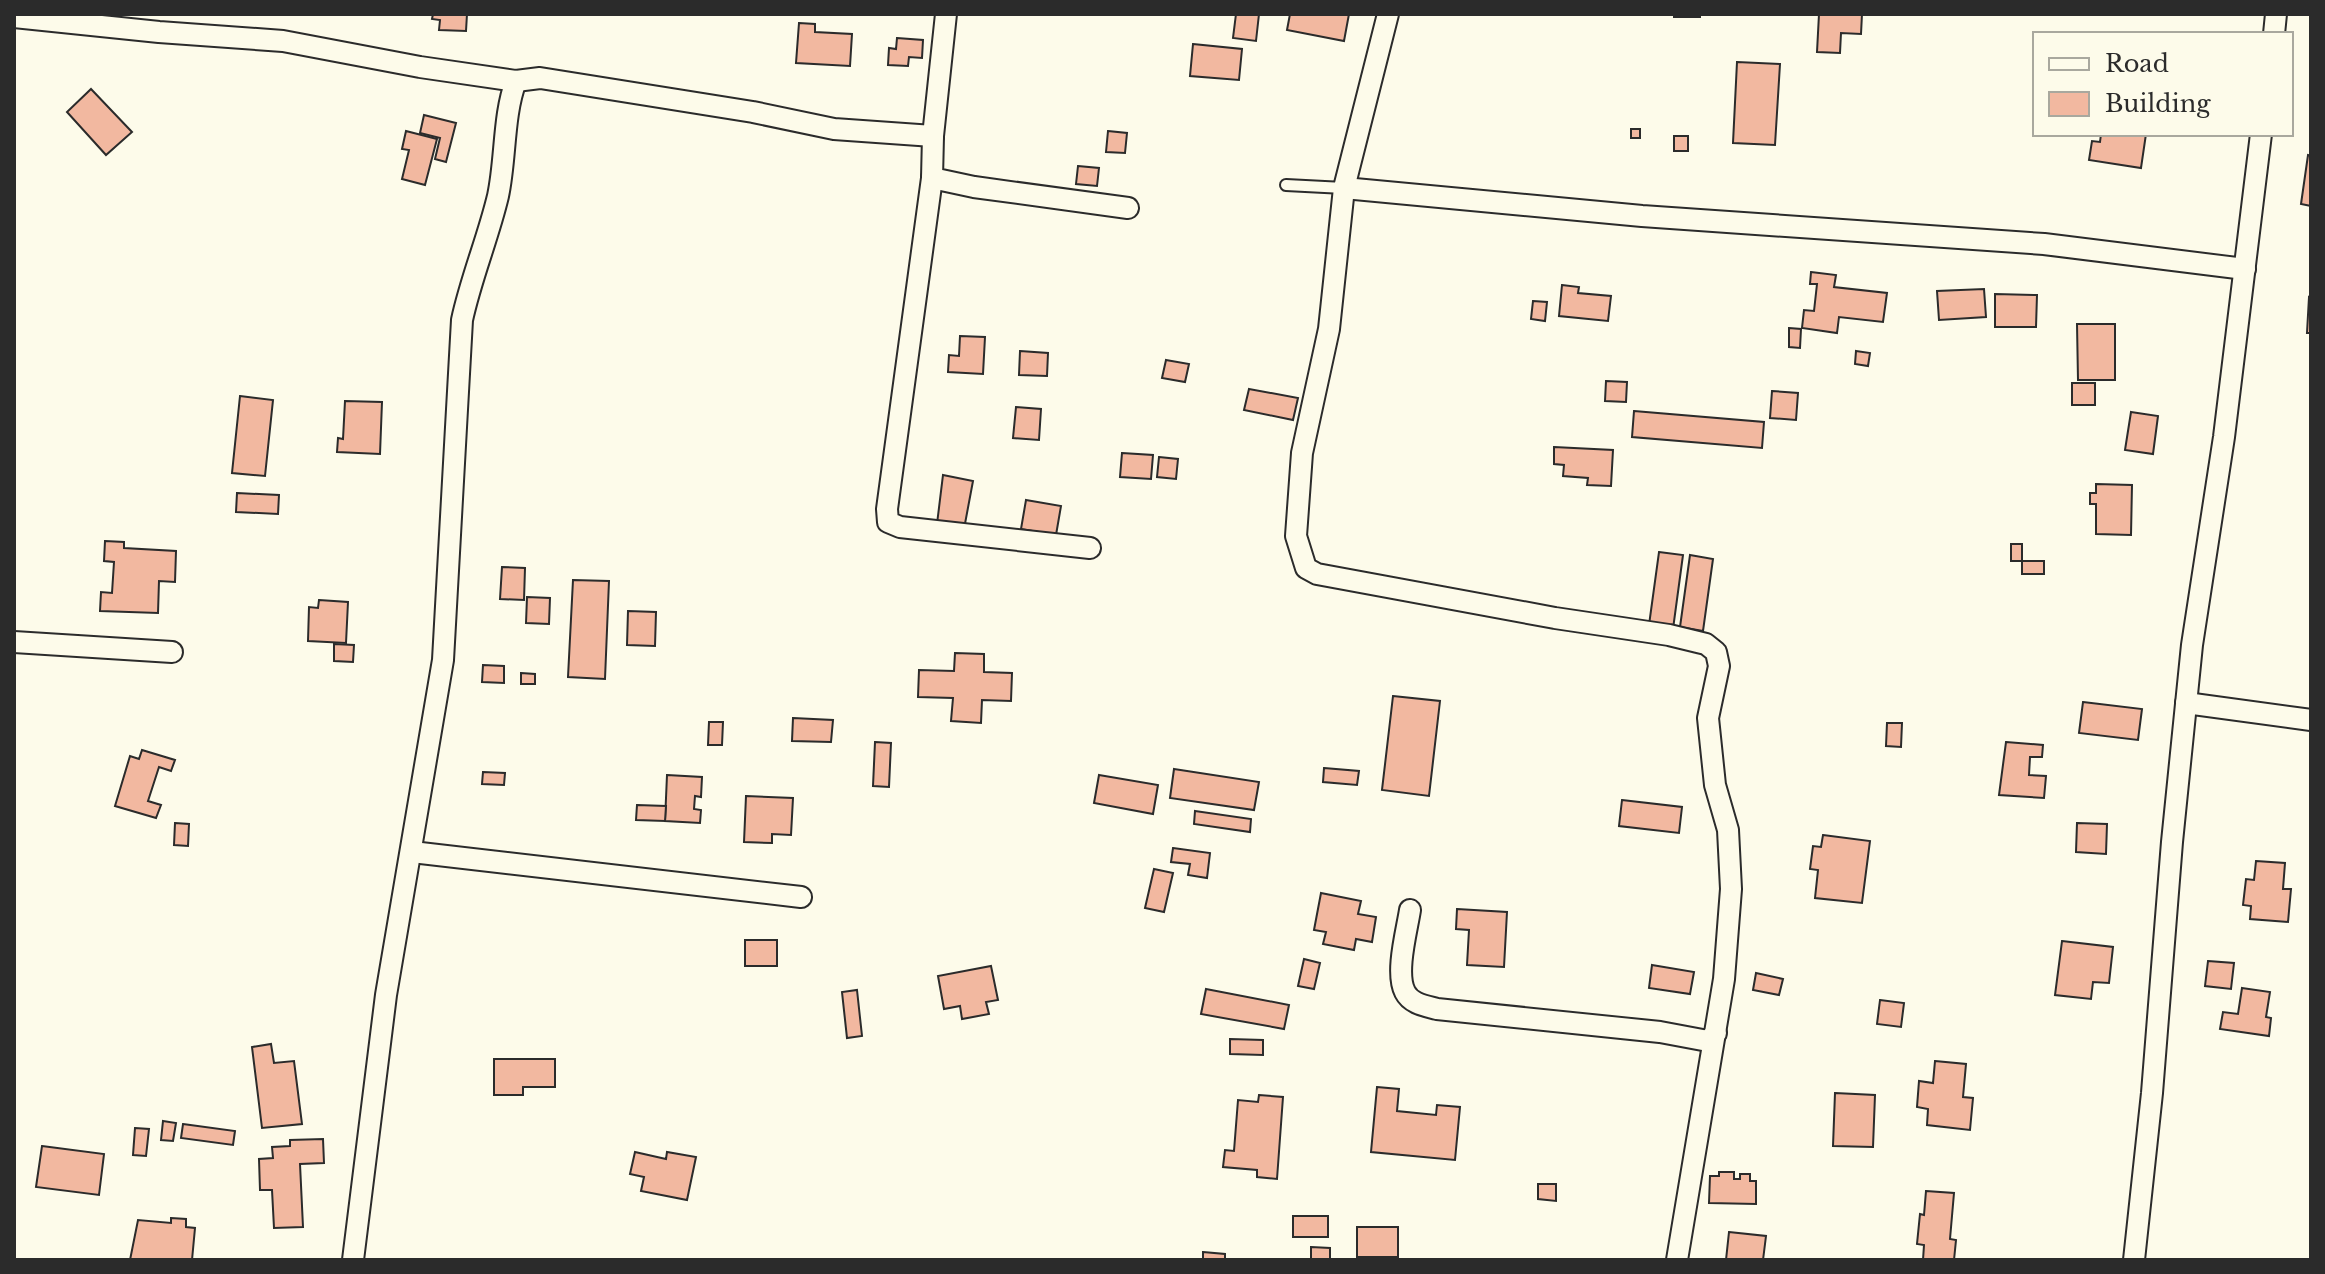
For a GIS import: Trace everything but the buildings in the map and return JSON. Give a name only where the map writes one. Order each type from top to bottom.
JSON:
[{"type":"street","points":[[946,14],[933,136],[932,178],[887,509],[888,522],[900,527],[1090,548]]},
{"type":"street","points":[[1388,14],[1344,188],[1329,329],[1302,453],[1296,536],[1306,568],[1317,574],[1669,635],[1706,644],[1716,652],[1719,666],[1708,718],[1715,785],[1728,830],[1731,889],[1724,979],[1677,1260]]},
{"type":"street","points":[[14,17],[283,41],[420,67],[516,81],[540,78],[753,112],[834,129],[933,136]]},
{"type":"street","points":[[353,1260],[386,995],[443,660],[462,320],[498,195],[516,81]]},
{"type":"street","points":[[2134,1260],[2192,645],[2224,437],[2261,136]]},
{"type":"street","points":[[932,178],[974,187],[1128,208]]},
{"type":"street","points":[[1344,188],[1642,216],[2044,244],[2245,269]]},
{"type":"street","points":[[14,642],[172,652]]},
{"type":"street","points":[[2186,703],[2311,720]]},
{"type":"street","points":[[412,852],[801,897]]},
{"type":"street","points":[[1410,910],[1402,973],[1405,992],[1416,1003],[1437,1009],[1660,1032],[1708,1041],[1716,1033]]},
{"type":"lane","points":[[1286,185],[1344,188]]}]
